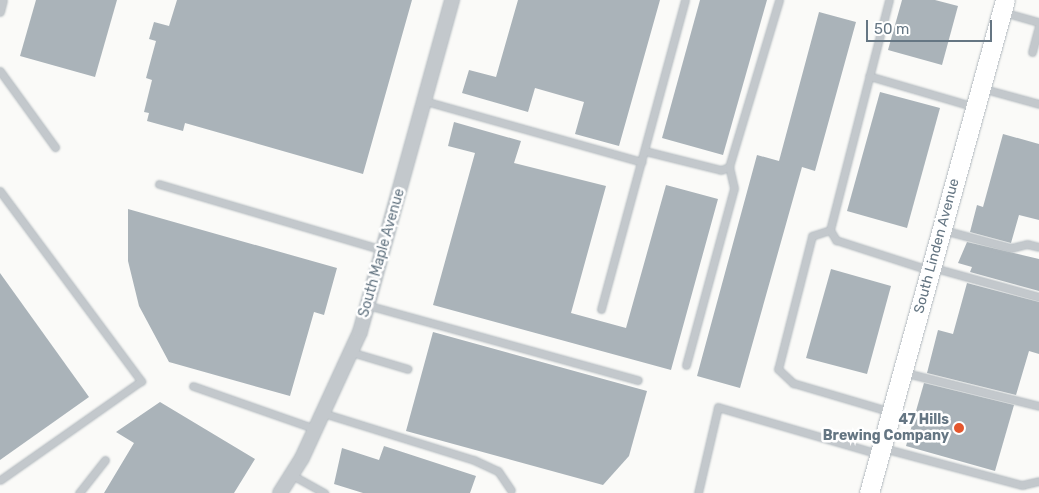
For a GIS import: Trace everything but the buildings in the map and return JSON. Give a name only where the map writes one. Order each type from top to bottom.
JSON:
[{"type":"street","name":"South Maple Avenue","points":[[280,493],[316,429],[350,352],[368,305],[452,0]]},
{"type":"street","name":"South Linden Avenue","points":[[869,493],[1003,6]]},
{"type":"lane","points":[[0,12],[3,0]]},
{"type":"lane","points":[[601,310],[685,0]]},
{"type":"lane","points":[[686,365],[734,188],[729,167],[779,0]]},
{"type":"lane","points":[[889,0],[830,230],[836,240],[1039,297]]},
{"type":"lane","points":[[1003,6],[1039,22]]},
{"type":"lane","points":[[1032,52],[1039,26]]},
{"type":"lane","points":[[0,70],[55,147]]},
{"type":"lane","points":[[869,76],[975,107]]},
{"type":"lane","points":[[980,88],[1039,104]]},
{"type":"lane","points":[[424,101],[642,162]]},
{"type":"lane","points":[[645,151],[720,170],[729,167]]},
{"type":"lane","points":[[159,184],[383,250]]},
{"type":"lane","points":[[0,191],[141,381],[0,480]]},
{"type":"lane","points":[[830,230],[812,236],[778,368],[792,384],[891,412]]},
{"type":"lane","points":[[941,230],[1011,248],[1027,244],[1039,247]]},
{"type":"lane","points":[[368,305],[638,380]]},
{"type":"lane","points":[[350,352],[408,369]]},
{"type":"lane","points":[[902,372],[1039,406]]},
{"type":"lane","points":[[193,386],[316,429]]},
{"type":"lane","points":[[698,493],[718,407],[880,451],[1022,485],[1039,481]]},
{"type":"lane","points":[[322,413],[474,460],[498,471],[512,490]]},
{"type":"lane","points":[[79,493],[105,460]]},
{"type":"lane","points":[[292,474],[324,493]]},
{"type":"place","name":"47 Hills Brewing Company","points":[[959,428]]}]
